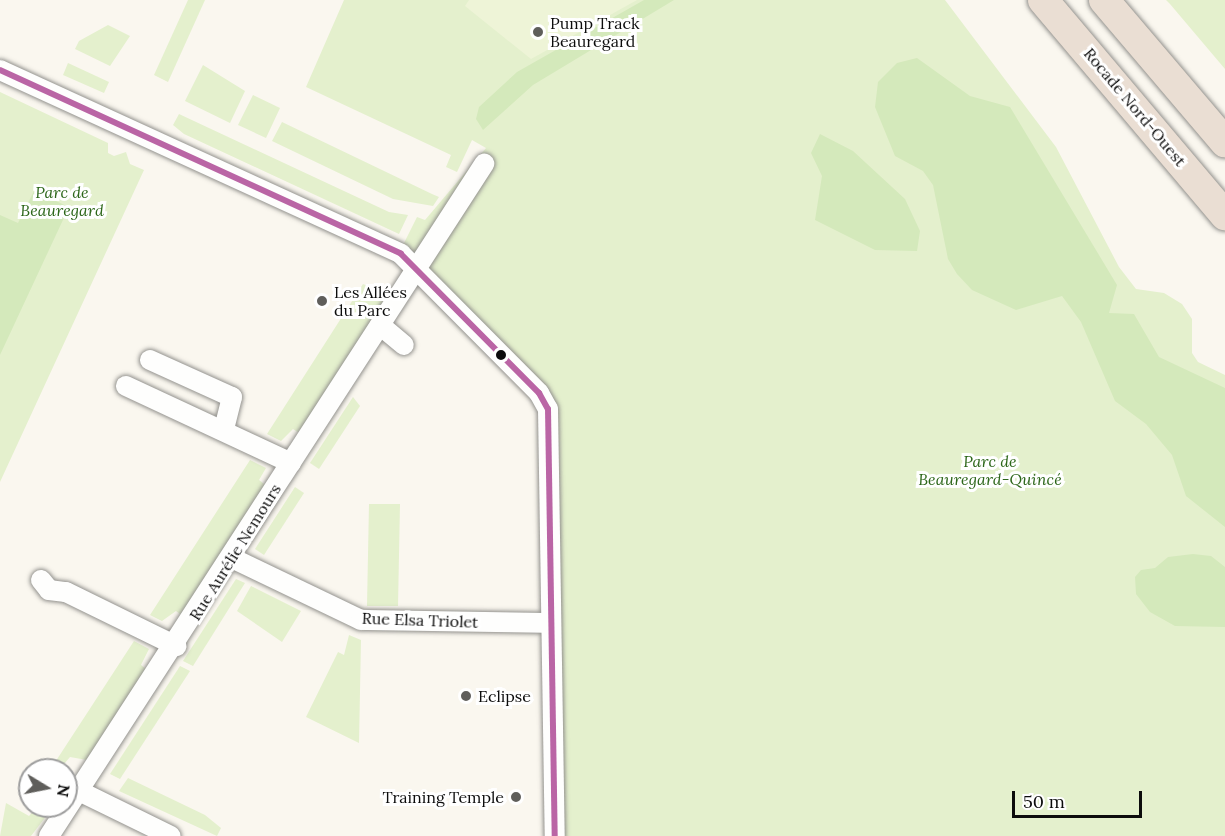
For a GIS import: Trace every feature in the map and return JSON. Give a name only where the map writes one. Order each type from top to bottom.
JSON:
[{"type":"highway","name":"Rocade Nord-Ouest","points":[[1043,0],[1225,215]]},
{"type":"highway","points":[[1104,0],[1225,142]]},
{"type":"street","points":[[0,69],[418,266],[548,409],[555,836]]},
{"type":"street","name":"Rue Aurélie Nemours","points":[[49,836],[176,646],[484,164]]},
{"type":"street","points":[[380,325],[404,345]]},
{"type":"street","points":[[150,360],[232,397],[224,430]]},
{"type":"street","points":[[126,386],[224,430],[291,464]]},
{"type":"street","name":"Rue Elsa Triolet","points":[[232,558],[361,620],[550,623]]},
{"type":"street","points":[[41,580],[49,590],[66,592],[176,646]]},
{"type":"street","points":[[79,791],[171,836]]},
{"type":"green space","points":[[188,0],[205,0],[168,82],[154,75]]},
{"type":"green space","name":"Parc de Beauregard-Quincé","points":[[344,0],[945,0],[1056,147],[1119,267],[1136,289],[1164,293],[1182,304],[1192,319],[1192,353],[1198,362],[1225,375],[1225,836],[549,836],[548,415],[400,251],[417,217],[425,220],[486,148],[472,140],[457,172],[446,167],[451,155],[306,87]]},
{"type":"green space","name":"Pump Track Beauregard","points":[[469,0],[637,0],[531,59],[465,6]]},
{"type":"green space","points":[[644,0],[674,0],[533,85],[483,130],[476,119],[479,107],[517,72]]},
{"type":"green space","points":[[1166,0],[1225,0],[1225,69],[1170,4]]},
{"type":"green space","points":[[108,25],[130,36],[110,66],[75,49],[79,41]]},
{"type":"green space","points":[[917,58],[970,96],[1010,107],[1117,285],[1109,313],[1134,314],[1159,357],[1225,388],[1225,527],[1186,496],[1172,455],[1146,424],[1115,401],[1081,322],[1062,296],[1016,310],[972,290],[957,274],[948,259],[933,185],[923,171],[895,156],[875,107],[878,82],[897,63]]},
{"type":"green space","points":[[68,63],[109,82],[104,93],[63,75]]},
{"type":"green space","points":[[203,65],[245,91],[230,123],[185,101]]},
{"type":"green space","name":"Parc de Beauregard","points":[[0,92],[108,143],[108,153],[114,156],[126,152],[130,164],[144,170],[0,482]]},
{"type":"green space","points":[[253,95],[280,108],[266,138],[238,125]]},
{"type":"green space","points":[[179,114],[389,212],[408,215],[399,234],[184,134],[173,125]]},
{"type":"green space","points":[[282,122],[439,197],[433,206],[393,199],[272,141]]},
{"type":"green space","points":[[820,134],[853,151],[905,199],[920,231],[917,251],[875,250],[815,220],[822,176],[811,153]]},
{"type":"green space","points":[[34,191],[69,207],[0,355],[0,215],[18,223]]},
{"type":"green space","points":[[363,284],[390,296],[301,434],[293,429],[281,441],[267,434]]},
{"type":"green space","points":[[353,397],[360,406],[319,469],[310,463]]},
{"type":"green space","points":[[250,460],[266,468],[259,480],[268,487],[184,617],[176,611],[162,621],[150,615]]},
{"type":"green space","points":[[295,487],[304,493],[264,555],[255,549]]},
{"type":"green space","points":[[369,504],[400,504],[398,606],[367,606]]},
{"type":"green space","points":[[1193,554],[1211,556],[1225,567],[1225,627],[1175,626],[1150,612],[1136,594],[1135,577],[1141,570],[1155,568],[1168,557]]},
{"type":"green space","points":[[236,579],[245,583],[193,666],[183,661]]},
{"type":"green space","points":[[251,586],[301,611],[282,642],[237,611]]},
{"type":"green space","points":[[349,635],[361,640],[359,743],[306,717],[338,652],[344,655]]},
{"type":"green space","points":[[134,641],[149,649],[141,665],[146,669],[87,760],[70,757],[58,758]]},
{"type":"green space","points":[[180,666],[190,671],[120,779],[110,774]]},
{"type":"green space","points":[[128,778],[205,815],[221,828],[217,836],[119,791]]},
{"type":"green space","points":[[6,803],[18,810],[18,818],[45,818],[31,836],[0,836]]},
{"type":"transit line","points":[[0,70],[401,254],[539,393],[548,409],[555,836]]},
{"type":"place","name":"Pump Track Beauregard","points":[[538,32]]},
{"type":"place","name":"Les Allées du Parc","points":[[322,301]]},
{"type":"place","name":"Eclipse","points":[[466,696]]},
{"type":"place","name":"Training Temple","points":[[516,797]]}]
